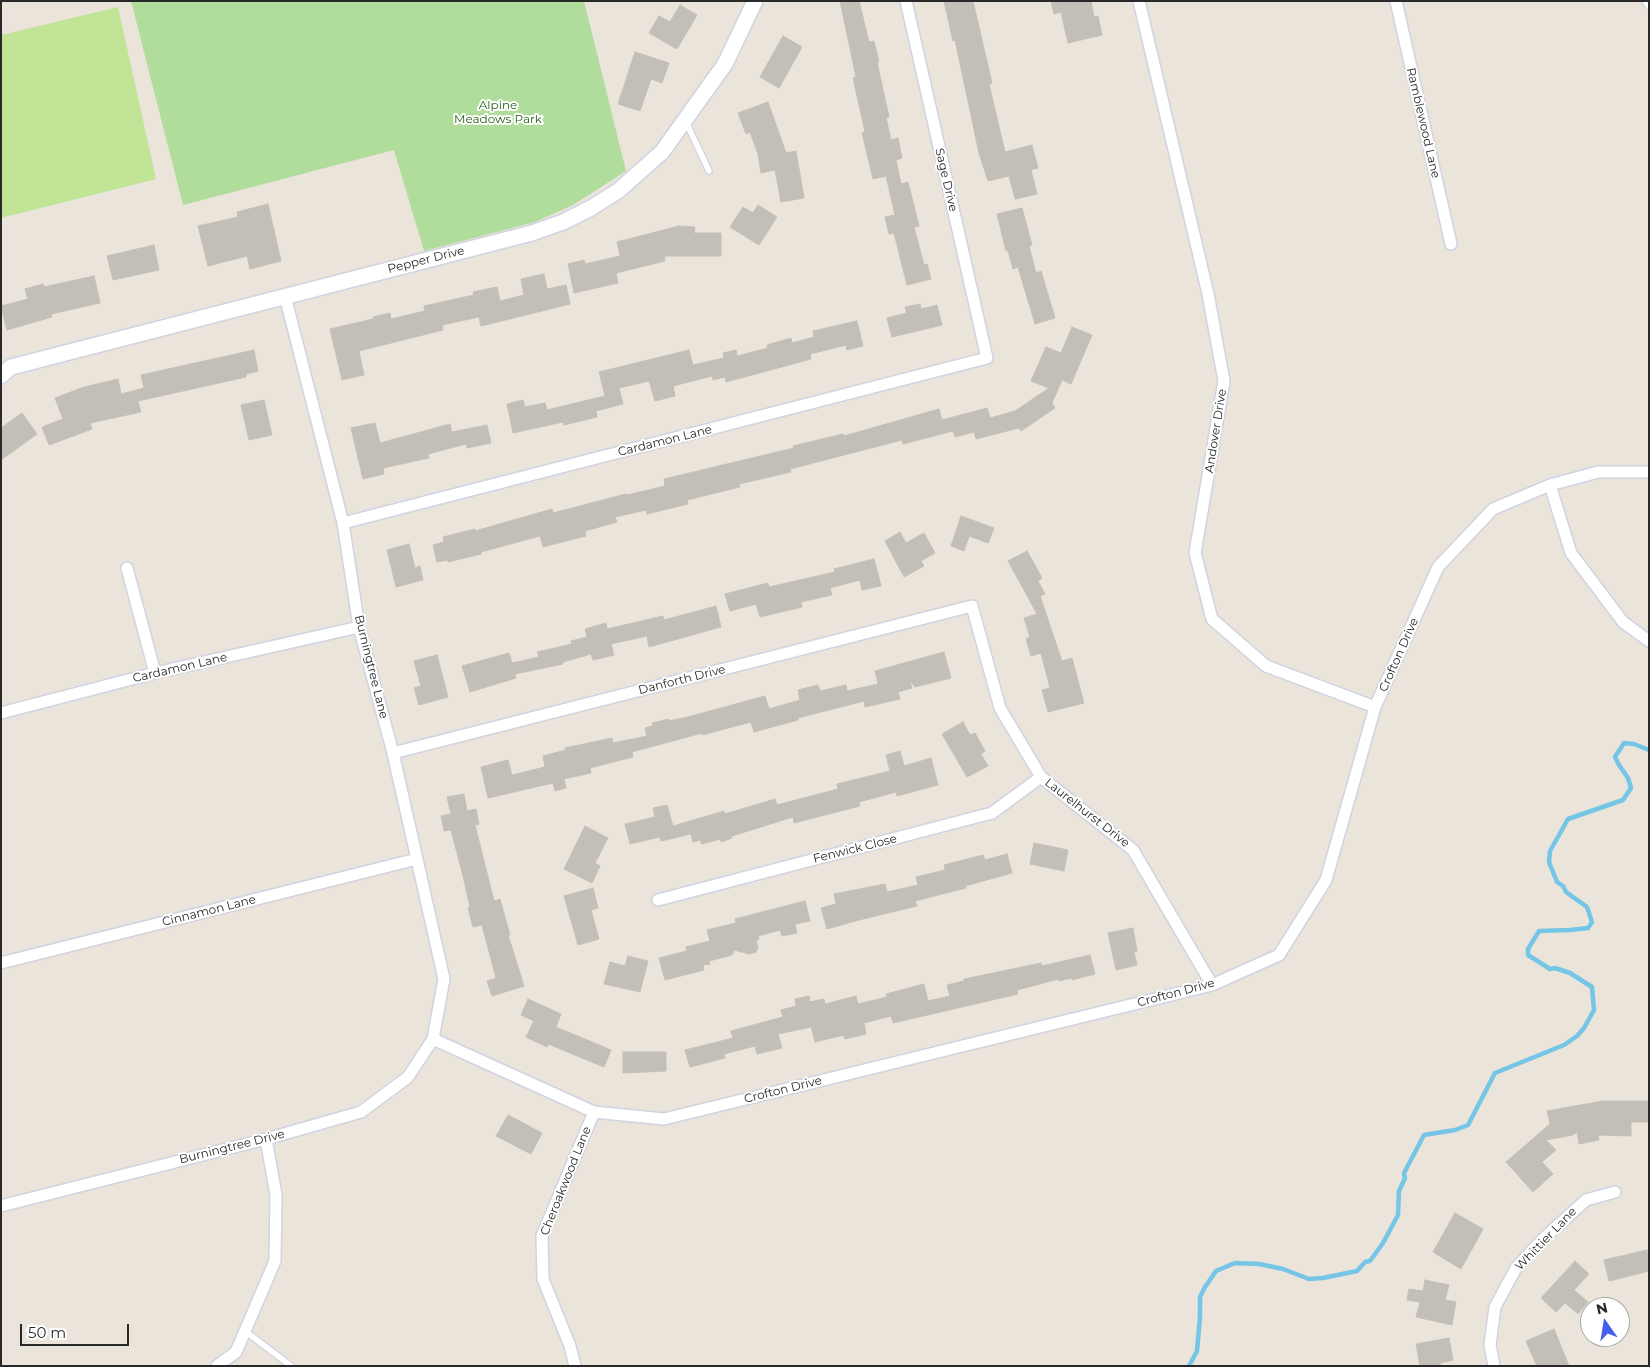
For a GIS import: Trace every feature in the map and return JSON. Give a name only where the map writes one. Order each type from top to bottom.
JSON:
[{"type":"street","name":"Pepper Drive","points":[[1,376],[11,367],[507,240],[563,222],[591,208],[618,191],[662,152],[726,64],[754,1]]},
{"type":"street","name":"Sage Drive","points":[[906,1],[987,358]]},
{"type":"street","name":"Andover Drive","points":[[1139,1],[1208,294],[1224,382],[1195,553],[1212,619],[1266,666],[1375,707]]},
{"type":"street","name":"Ramblewood Lane","points":[[1396,1],[1451,244]]},
{"type":"street","name":"Burningtree Lane","points":[[285,296],[344,523],[359,626],[393,754],[444,979],[433,1039]]},
{"type":"street","name":"Cardamon Lane","points":[[344,523],[987,358]]},
{"type":"street","name":"Crofton Drive","points":[[433,1039],[594,1112],[664,1119],[1212,985],[1279,955],[1326,880],[1375,707],[1438,567],[1493,509],[1550,485],[1598,472],[1649,472]]},
{"type":"street","points":[[1550,485],[1572,553],[1623,622],[1649,641]]},
{"type":"street","points":[[127,568],[155,673]]},
{"type":"street","name":"Danforth Drive","points":[[393,754],[972,606]]},
{"type":"street","name":"Laurelhurst Drive","points":[[972,606],[1000,708],[1041,777],[1133,850],[1212,985]]},
{"type":"street","name":"Cardamon Lane","points":[[1,713],[155,673],[359,626]]},
{"type":"street","name":"Fenwick Close","points":[[658,900],[992,814],[1041,777]]},
{"type":"street","name":"Cinnamon Lane","points":[[1,963],[417,859]]},
{"type":"street","name":"Burningtree Drive","points":[[1,1206],[266,1139],[361,1112],[408,1077],[433,1039]]},
{"type":"street","name":"Cheroakwood Lane","points":[[575,1366],[570,1346],[543,1279],[542,1236],[594,1112]]},
{"type":"street","points":[[219,1365],[236,1352],[275,1260],[276,1195],[266,1139]]},
{"type":"street","name":"Whittier Lane","points":[[1494,1366],[1490,1345],[1495,1307],[1516,1268],[1542,1240],[1586,1200],[1615,1192]]},
{"type":"lane","points":[[1645,1],[1649,7]]},
{"type":"lane","points":[[685,121],[710,171]]},
{"type":"lane","points":[[245,1330],[291,1366]]},
{"type":"green space","name":"Alpine Meadows Park","points":[[131,1],[584,1],[626,171],[573,205],[535,222],[424,251],[394,150],[183,205]]},
{"type":"green space","points":[[118,7],[156,179],[1,218],[1,35]]},
{"type":"building","points":[[840,1],[859,1],[869,42],[874,41],[889,117],[886,118],[891,140],[898,138],[902,158],[896,160],[901,184],[908,182],[919,226],[914,227],[924,265],[927,264],[931,279],[907,285],[894,233],[889,234],[885,217],[895,215],[886,176],[873,179],[862,133],[865,132],[853,78],[856,77]]},
{"type":"building","points":[[944,1],[973,1],[992,83],[989,84],[1005,152],[1032,145],[1038,168],[1031,170],[1037,194],[1015,199],[1009,176],[988,181],[979,153],[955,40],[953,41]]},
{"type":"building","points":[[1051,1],[1091,1],[1094,17],[1098,16],[1102,35],[1068,43],[1061,12],[1054,14]]},
{"type":"building","points":[[680,5],[697,15],[677,49],[649,33],[659,16],[670,22]]},
{"type":"building","points":[[783,36],[802,47],[779,88],[760,77]]},
{"type":"building","points":[[635,52],[669,63],[662,83],[651,79],[640,111],[618,104]]},
{"type":"building","points":[[768,102],[786,153],[796,151],[804,198],[781,202],[775,170],[761,173],[758,154],[750,132],[746,134],[738,113]]},
{"type":"building","points":[[268,204],[281,261],[250,269],[247,256],[208,266],[198,226],[238,217],[237,212]]},
{"type":"building","points":[[758,205],[777,217],[759,245],[730,227],[743,207],[753,213]]},
{"type":"building","points":[[1022,208],[1032,245],[1029,246],[1036,273],[1041,271],[1055,318],[1035,324],[1018,267],[1013,269],[1008,250],[1006,251],[997,214]]},
{"type":"building","points":[[679,226],[695,227],[694,233],[721,233],[721,256],[664,256],[665,261],[616,273],[618,283],[574,293],[568,264],[584,260],[585,264],[620,256],[617,242]]},
{"type":"building","points":[[154,245],[159,270],[113,280],[107,256]]},
{"type":"building","points":[[544,274],[547,289],[566,285],[570,304],[481,326],[479,317],[442,325],[443,330],[359,351],[364,375],[342,380],[330,329],[390,313],[391,319],[425,311],[424,306],[474,295],[473,292],[497,287],[500,301],[524,295],[521,279]]},
{"type":"building","points":[[94,276],[100,303],[51,314],[52,317],[7,330],[1,306],[28,299],[25,289],[43,284],[44,287]]},
{"type":"building","points":[[920,304],[921,309],[937,305],[942,325],[892,337],[887,318],[907,313],[905,307]]},
{"type":"building","points":[[857,321],[863,346],[847,350],[846,345],[810,354],[811,359],[726,382],[725,377],[713,380],[712,376],[673,386],[675,396],[655,401],[649,381],[619,388],[623,404],[596,411],[597,417],[564,425],[563,422],[513,433],[507,404],[523,400],[525,407],[545,403],[547,410],[605,396],[599,372],[689,350],[693,365],[724,358],[723,353],[736,350],[737,356],[768,348],[767,345],[791,338],[792,343],[814,337],[813,331]]},
{"type":"building","points":[[1072,327],[1092,335],[1071,384],[1062,380],[1052,403],[1055,408],[1021,431],[1019,428],[976,439],[974,432],[955,437],[953,431],[903,444],[902,440],[790,469],[791,472],[739,484],[740,487],[687,500],[688,504],[647,514],[646,510],[615,517],[617,522],[585,531],[586,536],[543,547],[540,536],[481,552],[481,554],[448,562],[448,560],[437,562],[433,545],[444,542],[443,537],[475,529],[475,531],[552,509],[553,513],[665,486],[664,479],[794,448],[793,446],[843,434],[844,436],[939,409],[942,420],[987,408],[990,418],[1015,411],[1049,388],[1031,381],[1046,347],[1061,353]]},
{"type":"building","points":[[254,350],[258,371],[246,374],[246,377],[138,401],[141,412],[90,423],[92,429],[49,445],[42,427],[63,419],[55,398],[84,387],[118,379],[121,394],[144,388],[141,375]]},
{"type":"building","points":[[264,400],[272,435],[249,440],[241,405]]},
{"type":"building","points":[[22,413],[37,434],[1,460],[1,428]]},
{"type":"building","points":[[375,423],[380,443],[450,424],[452,432],[487,425],[491,443],[467,448],[466,444],[428,454],[429,458],[383,468],[384,474],[363,479],[351,428]]},
{"type":"building","points":[[961,516],[994,528],[988,543],[969,536],[964,551],[951,546]]},
{"type":"building","points":[[900,532],[906,543],[924,533],[935,553],[921,561],[924,566],[904,577],[885,541]]},
{"type":"building","points":[[409,544],[415,568],[420,566],[423,580],[396,587],[387,550]]},
{"type":"building","points":[[1027,551],[1042,578],[1038,581],[1045,594],[1040,596],[1062,661],[1072,658],[1084,703],[1048,712],[1042,690],[1050,688],[1041,653],[1031,656],[1026,639],[1030,637],[1024,618],[1037,614],[1008,561]]},
{"type":"building","points":[[874,559],[881,586],[862,590],[860,580],[830,588],[832,595],[801,602],[802,607],[760,617],[756,604],[730,611],[725,594],[768,583],[769,587],[835,572],[834,569]]},
{"type":"building","points":[[716,606],[721,627],[649,647],[647,636],[611,644],[614,655],[593,660],[591,654],[563,662],[563,664],[515,674],[516,678],[470,692],[462,666],[509,653],[512,663],[539,657],[537,652],[572,644],[571,641],[587,637],[585,629],[606,623],[607,629],[663,616],[664,620]]},
{"type":"building","points":[[944,652],[951,678],[915,687],[910,683],[912,688],[898,692],[900,699],[865,707],[864,701],[798,718],[798,720],[754,732],[751,722],[702,735],[702,733],[632,752],[633,757],[590,768],[591,773],[564,779],[566,788],[555,791],[553,783],[488,798],[481,767],[508,760],[512,775],[545,767],[543,756],[566,750],[565,748],[612,738],[613,743],[647,736],[645,728],[653,726],[652,723],[688,717],[765,696],[769,709],[800,700],[798,690],[818,685],[820,691],[846,685],[847,691],[878,684],[875,671]]},
{"type":"building","points":[[437,655],[448,697],[419,705],[414,688],[421,686],[414,661]]},
{"type":"building","points":[[963,722],[970,735],[975,733],[985,751],[981,754],[988,766],[967,777],[942,734]]},
{"type":"building","points":[[900,751],[904,766],[931,758],[938,785],[897,796],[896,792],[859,802],[860,806],[794,823],[793,817],[732,836],[732,838],[721,842],[720,839],[702,844],[700,840],[693,842],[691,834],[661,841],[660,837],[630,844],[625,824],[655,817],[653,808],[667,805],[673,826],[724,811],[725,814],[775,799],[777,805],[838,789],[837,784],[890,771],[886,755]]},
{"type":"building","points":[[464,794],[467,811],[476,809],[479,824],[475,825],[494,901],[500,899],[510,935],[508,935],[524,986],[492,996],[487,981],[496,978],[482,925],[473,927],[463,876],[451,830],[444,831],[441,816],[451,814],[447,797]]},
{"type":"building","points":[[585,826],[608,838],[595,863],[600,866],[592,883],[564,869]]},
{"type":"building","points":[[1034,843],[1068,850],[1064,871],[1030,864]]},
{"type":"building","points":[[1007,854],[1012,873],[965,886],[966,888],[915,901],[917,906],[827,929],[821,908],[836,904],[834,894],[885,884],[887,892],[918,885],[916,877],[945,870],[944,865],[983,855],[985,860]]},
{"type":"building","points":[[593,888],[598,908],[591,910],[599,939],[578,945],[564,896]]},
{"type":"building","points":[[805,901],[810,921],[795,924],[797,933],[782,936],[780,930],[758,936],[756,952],[749,954],[734,950],[732,955],[709,961],[710,964],[703,965],[704,970],[665,980],[659,958],[687,951],[686,947],[710,941],[707,930],[736,923],[735,919]]},
{"type":"building","points":[[1133,928],[1137,951],[1134,952],[1137,965],[1116,970],[1108,933]]},
{"type":"building","points":[[1090,955],[1095,974],[1072,980],[1072,978],[1059,981],[1059,979],[1017,990],[1018,994],[893,1023],[891,1016],[864,1023],[866,1034],[845,1039],[844,1035],[815,1042],[811,1027],[778,1034],[782,1048],[757,1054],[755,1046],[724,1054],[725,1058],[690,1067],[685,1050],[733,1038],[731,1031],[783,1017],[781,1010],[796,1006],[795,999],[809,996],[810,1002],[824,999],[825,1004],[856,996],[858,1004],[887,997],[886,994],[924,984],[928,1001],[950,996],[947,985],[964,981],[964,979],[1041,963],[1042,966]]},
{"type":"building","points":[[628,956],[648,961],[640,992],[604,984],[610,962],[625,966]]},
{"type":"building","points":[[528,999],[561,1014],[556,1027],[611,1050],[604,1067],[548,1044],[547,1047],[526,1037],[534,1021],[521,1015]]},
{"type":"building","points":[[623,1052],[666,1052],[666,1071],[623,1073]]},
{"type":"building","points":[[1603,1101],[1649,1101],[1649,1122],[1631,1122],[1631,1136],[1598,1135],[1599,1140],[1579,1144],[1577,1132],[1573,1135],[1546,1140],[1556,1150],[1542,1162],[1553,1174],[1533,1192],[1506,1162],[1550,1124],[1547,1111]]},
{"type":"building","points":[[508,1115],[542,1133],[531,1154],[496,1136]]},
{"type":"building","points":[[1455,1213],[1483,1229],[1461,1269],[1433,1252]]},
{"type":"building","points":[[1647,1250],[1649,1271],[1609,1281],[1604,1260]]},
{"type":"building","points":[[1575,1261],[1589,1274],[1574,1290],[1582,1297],[1580,1297],[1580,1312],[1578,1314],[1565,1303],[1556,1312],[1541,1298]]},
{"type":"building","points":[[1425,1280],[1449,1285],[1445,1300],[1456,1302],[1452,1325],[1416,1317],[1420,1302],[1407,1300],[1409,1289],[1423,1291]]},
{"type":"building","points":[[1554,1329],[1569,1366],[1537,1366],[1526,1341]]},
{"type":"building","points":[[1449,1338],[1453,1360],[1440,1363],[1441,1366],[1420,1366],[1416,1344]]},
{"type":"waterway","points":[[1189,1366],[1197,1351],[1200,1297],[1216,1271],[1235,1263],[1259,1264],[1283,1269],[1309,1279],[1357,1271],[1365,1262],[1370,1261],[1383,1243],[1398,1215],[1399,1191],[1405,1178],[1404,1173],[1424,1135],[1455,1130],[1468,1125],[1495,1073],[1564,1045],[1577,1036],[1584,1028],[1594,1010],[1592,987],[1570,973],[1555,968],[1550,969],[1528,955],[1528,949],[1539,931],[1588,928],[1592,922],[1587,907],[1566,892],[1563,886],[1557,882],[1549,862],[1550,851],[1568,819],[1623,800],[1631,788],[1628,778],[1615,757],[1624,743],[1634,744],[1649,750]]}]
